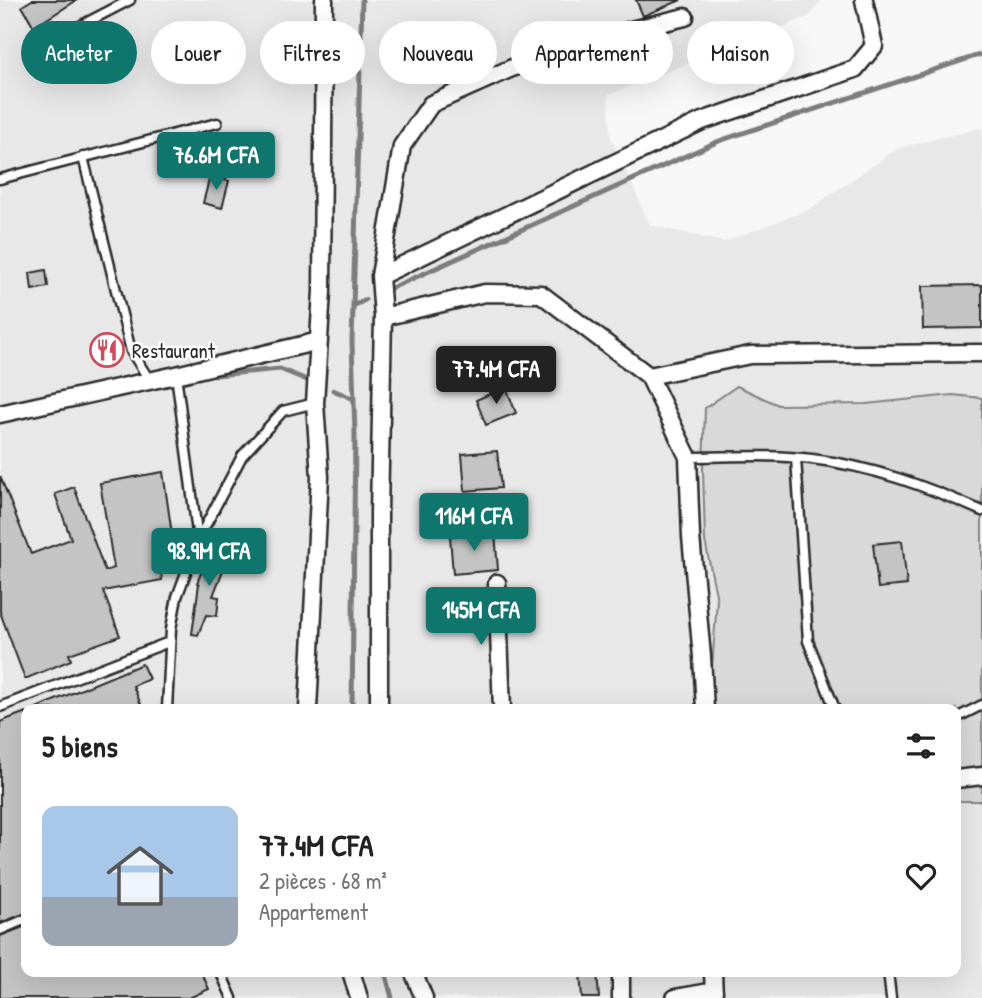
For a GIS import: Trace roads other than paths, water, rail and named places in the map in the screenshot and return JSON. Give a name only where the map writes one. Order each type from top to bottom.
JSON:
[{"type":"street","points":[[308,704],[320,477],[315,403],[322,291],[324,0]]},
{"type":"street","points":[[380,276],[702,121],[855,69],[874,46],[864,0]]},
{"type":"street","points":[[379,704],[383,317],[380,276],[402,146],[431,104],[512,68],[631,30],[685,18]]},
{"type":"street","points":[[383,317],[485,293],[541,295],[649,376],[688,457],[691,537],[705,704]]},
{"type":"street","points":[[0,414],[319,341]]},
{"type":"street","points":[[649,376],[750,355],[982,353]]},
{"type":"street","points":[[497,583],[502,704]]},
{"type":"street","points":[[961,778],[982,776]]},
{"type":"street","points":[[353,977],[359,998]]},
{"type":"street","points":[[415,977],[425,998]]},
{"type":"street","points":[[621,977],[621,998]]},
{"type":"street","points":[[675,998],[714,995],[713,977]]},
{"type":"lane","points":[[90,21],[130,0]]},
{"type":"lane","points":[[0,179],[217,123]]},
{"type":"lane","points":[[83,157],[131,351],[150,381]]},
{"type":"lane","points":[[176,375],[198,540]]},
{"type":"lane","points":[[167,704],[169,642],[177,597],[198,540],[242,456],[283,411],[315,403]]},
{"type":"lane","points":[[688,457],[811,459],[872,470],[938,491],[982,511]]},
{"type":"lane","points":[[796,458],[808,641],[833,704]]},
{"type":"lane","points":[[0,707],[169,642]]},
{"type":"lane","points":[[961,716],[982,705]]},
{"type":"lane","points":[[0,930],[21,921]]},
{"type":"lane","points":[[223,977],[232,998]]},
{"type":"lane","points":[[889,977],[891,998]]},
{"type":"waterway","points":[[352,704],[355,435],[352,342],[362,0]]},
{"type":"waterway","points":[[387,290],[719,141],[982,54]]},
{"type":"waterway","points":[[353,306],[365,300]]},
{"type":"waterway","points":[[216,375],[280,369],[307,380]]},
{"type":"waterway","points":[[333,390],[354,399]]},
{"type":"waterway","points":[[387,977],[392,998]]},
{"type":"place","name":"Restaurant","points":[[107,350]]}]
